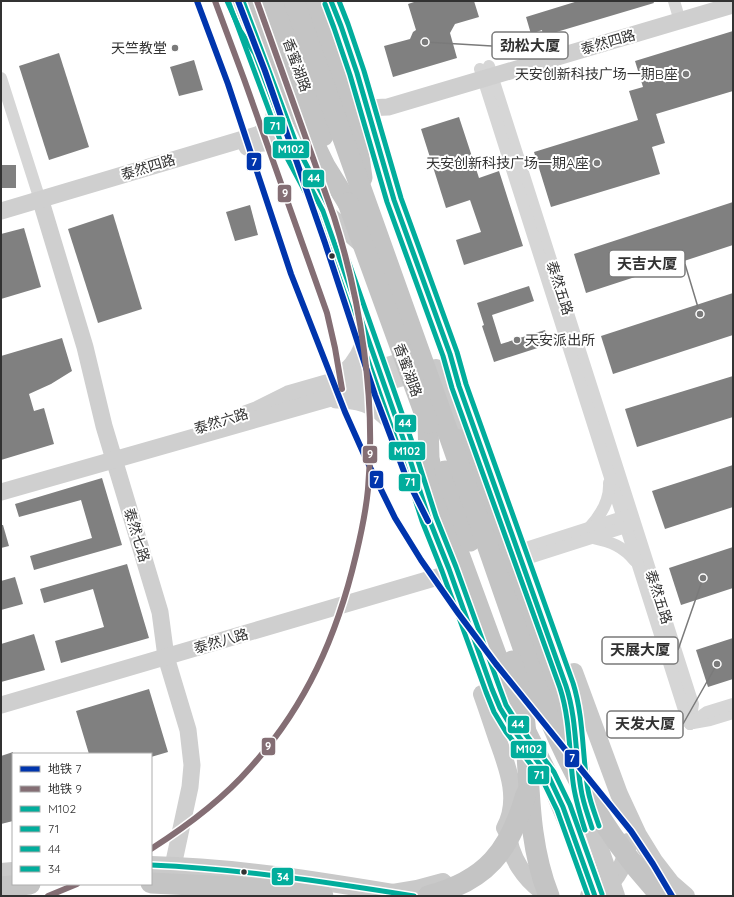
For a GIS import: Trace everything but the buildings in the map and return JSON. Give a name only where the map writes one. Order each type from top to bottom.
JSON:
[{"type":"highway","name":"香蜜湖路","points":[[294,1],[356,201],[435,421],[461,447],[472,467],[566,716],[577,758],[581,790],[580,824]]},
{"type":"highway","points":[[315,1],[339,69],[360,156],[356,201]]},
{"type":"highway","name":"香蜜湖路","points":[[260,3],[356,201]]},
{"type":"highway","name":"香蜜湖路","points":[[435,421],[429,458],[439,498],[523,727],[563,807],[580,824]]},
{"type":"highway","points":[[435,421],[518,682],[524,716],[528,781],[534,839],[542,877],[550,896]]},
{"type":"highway","points":[[435,421],[548,718],[564,753],[601,820],[624,853],[661,896]]},
{"type":"highway","points":[[428,896],[466,882],[477,875],[495,859],[504,848],[517,822],[523,806],[528,781]]},
{"type":"highway","points":[[152,883],[233,887],[323,896]]},
{"type":"highway","points":[[1,887],[20,885]]},
{"type":"main road","points":[[227,1],[240,30],[255,54]]},
{"type":"main road","points":[[236,1],[293,154],[323,211],[404,441],[429,519],[449,569],[489,682],[500,708],[512,728],[548,775]]},
{"type":"main road","points":[[331,1],[357,73],[394,200],[565,680],[574,718],[577,758]]},
{"type":"main road","points":[[337,1],[341,26]]},
{"type":"main road","points":[[323,211],[366,247],[375,259],[385,279],[408,343],[412,348],[423,352],[432,350],[440,344],[444,337]]},
{"type":"main road","points":[[450,354],[468,383],[619,794],[624,812],[628,829],[628,844],[621,870],[614,880],[604,888],[589,896]]},
{"type":"main road","points":[[436,368],[456,421],[470,442],[479,466],[498,494]]},
{"type":"main road","points":[[393,893],[425,888],[439,884],[458,875],[475,864],[488,852],[499,838],[507,824],[511,812],[511,782],[508,767],[435,559],[429,519]]},
{"type":"main road","points":[[619,794],[638,835],[654,861],[671,883],[686,896]]},
{"type":"main road","points":[[507,824],[510,848],[522,872],[530,882],[550,896]]},
{"type":"main road","points":[[580,824],[595,896]]},
{"type":"main road","points":[[580,824],[616,896]]},
{"type":"main road","points":[[152,865],[227,869],[271,874],[414,896]]},
{"type":"main road","points":[[1,872],[12,871]]},
{"type":"street","name":"泰然四路","points":[[365,103],[388,107],[486,73],[681,10],[715,1]]},
{"type":"street","name":"泰然四路","points":[[681,10],[733,5]]},
{"type":"street","name":"泰然五路","points":[[486,73],[608,474],[629,521],[637,563],[683,708],[690,724]]},
{"type":"street","name":"泰然五路","points":[[486,73],[629,521],[693,704],[690,724]]},
{"type":"street","points":[[1,78],[42,204]]},
{"type":"street","name":"泰然四路","points":[[1,220],[42,204],[257,135],[266,130],[271,124],[274,114],[274,103]]},
{"type":"street","name":"泰然四路","points":[[1,211],[42,204],[258,143],[276,144],[293,154]]},
{"type":"street","name":"泰然七路","points":[[42,204],[85,347],[104,426],[160,612],[166,657],[188,730],[192,765],[190,787],[174,866]]},
{"type":"street","points":[[334,381],[344,374],[357,356],[362,346],[362,323]]},
{"type":"street","points":[[436,368],[447,361],[450,354]]},
{"type":"street","name":"泰然六路","points":[[320,402],[381,376],[415,358],[431,362],[436,368]]},
{"type":"street","name":"泰然六路","points":[[1,492],[248,413],[288,394],[334,381],[381,376]]},
{"type":"street","name":"泰然六路","points":[[1,484],[320,402],[338,400],[352,400],[366,404],[378,410],[393,424],[404,441]]},
{"type":"street","points":[[591,533],[606,504],[609,487],[608,474]]},
{"type":"street","points":[[530,552],[629,521]]},
{"type":"street","points":[[591,533],[614,544],[630,554],[637,563]]},
{"type":"street","name":"泰然八路","points":[[1,705],[441,576]]},
{"type":"street","points":[[690,724],[707,712],[733,704]]},
{"type":"street","points":[[690,724],[733,713]]},
{"type":"metro line","name":"7","points":[[197,1],[228,84],[291,274],[345,412],[395,518],[421,560],[496,664],[631,831],[672,896]]},
{"type":"metro line","name":"9","points":[[215,1],[327,313],[342,389]]},
{"type":"metro line","name":"7","points":[[238,1],[265,71],[325,243],[375,395],[406,477],[428,521]]},
{"type":"metro line","name":"9","points":[[152,848],[204,812],[228,791],[250,768],[288,720],[317,669],[339,614],[356,555],[368,489],[370,455],[368,386],[359,317],[352,283],[344,249],[334,217],[257,1]]},
{"type":"metro line","name":"9","points":[[48,896],[75,885]]},
{"type":"transit line","name":"M102","points":[[227,1],[240,30],[255,54],[293,154],[323,211],[404,441],[429,519],[449,569],[492,689],[500,708],[512,728],[548,775],[563,807],[595,896]]},
{"type":"transit line","name":"44","points":[[243,1],[299,151],[330,209],[411,439],[436,517],[456,567],[506,705],[518,724],[554,772],[570,805],[602,894]]},
{"type":"transit line","name":"M102","points":[[331,1],[357,73],[394,200],[450,354],[459,386],[566,686],[570,699],[574,724],[582,794],[592,828]]},
{"type":"transit line","name":"44","points":[[339,1],[364,71],[401,198],[457,352],[466,384],[573,683],[577,696],[581,723],[588,790],[591,804],[599,826]]},
{"type":"transit line","name":"71","points":[[229,3],[286,156],[317,214],[397,443],[422,521],[494,712],[506,732],[542,779],[557,810],[588,896]]},
{"type":"transit line","name":"71","points":[[325,4],[350,75],[387,202],[560,688],[566,711],[574,788],[585,830]]},
{"type":"transit line","name":"34","points":[[152,865],[250,873],[316,881],[414,896]]},
{"type":"place","name":"劲松大厦","points":[[425,42]]},
{"type":"place","name":"天竺教堂","points":[[175,48]]},
{"type":"place","name":"天安创新科技广场一期B座","points":[[686,74]]},
{"type":"place","name":"天安创新科技广场一期A座","points":[[597,163]]},
{"type":"place","name":"天吉大厦","points":[[700,314]]},
{"type":"place","name":"天安派出所","points":[[517,340]]},
{"type":"place","name":"天展大厦","points":[[703,578]]},
{"type":"place","name":"天发大厦","points":[[717,664]]}]
